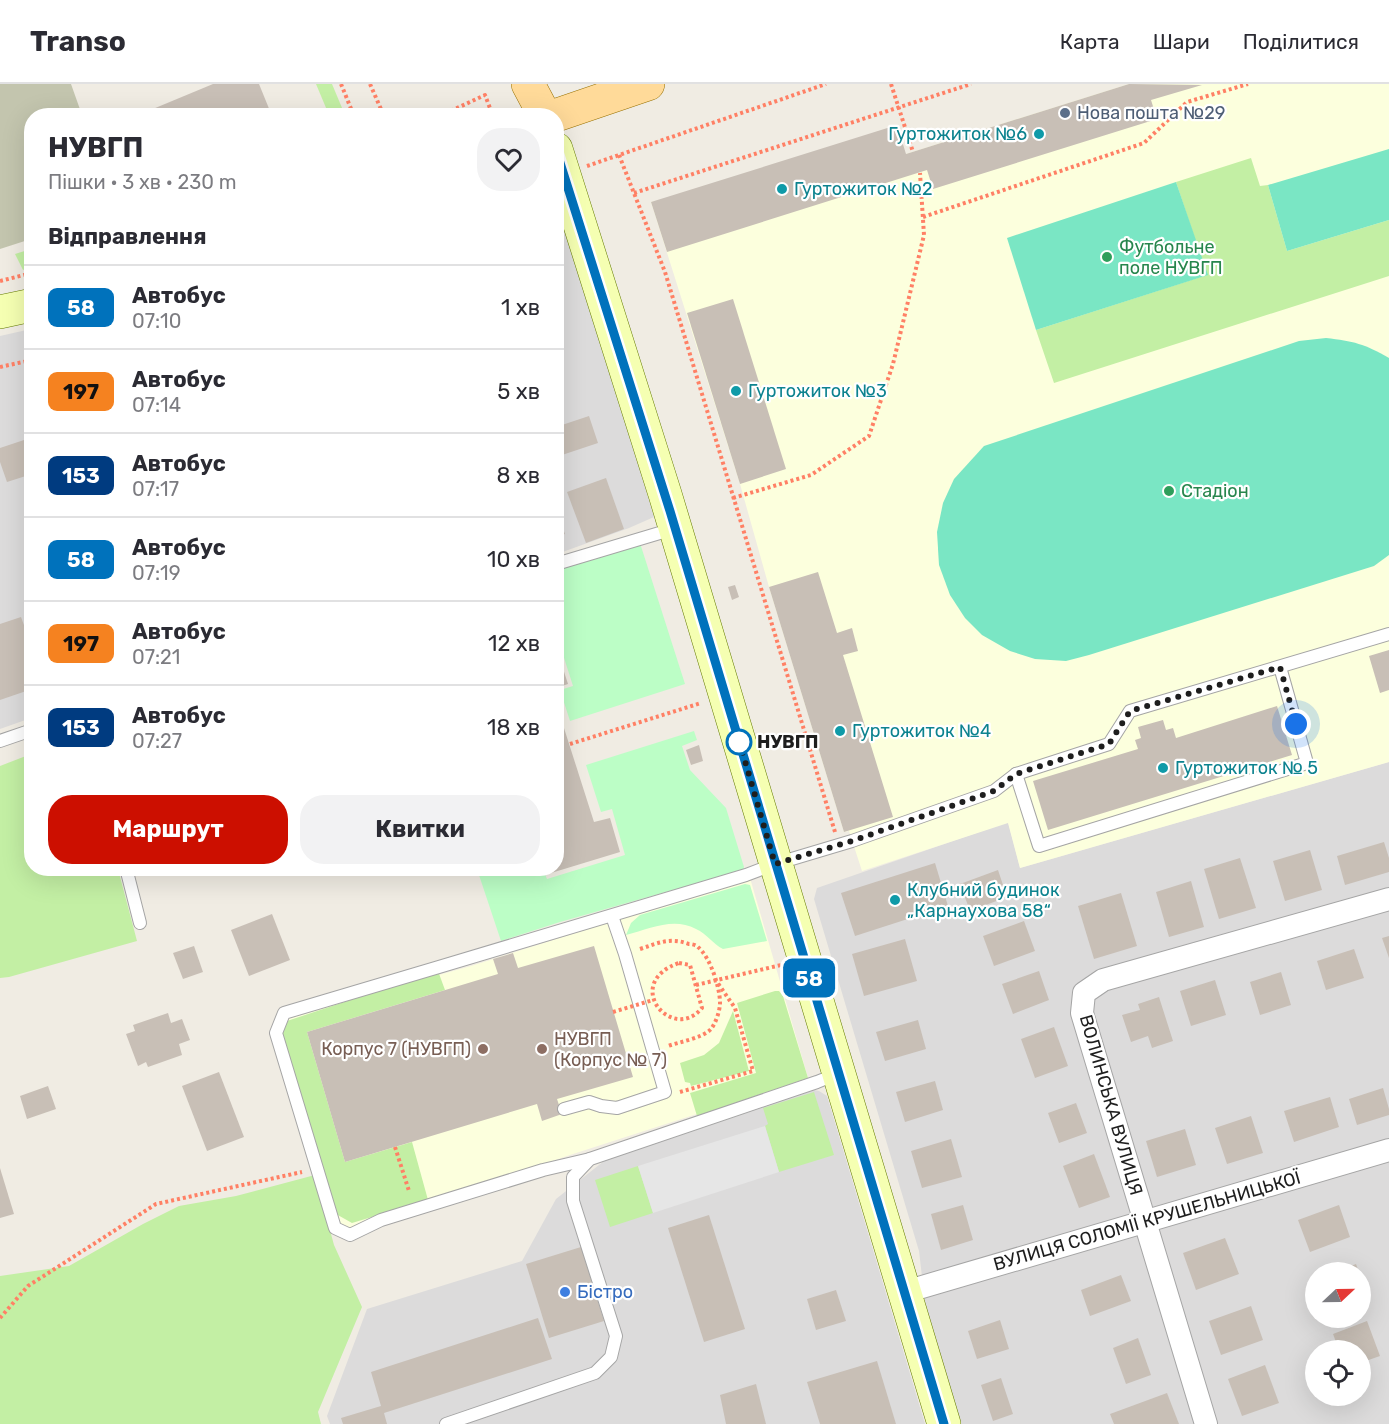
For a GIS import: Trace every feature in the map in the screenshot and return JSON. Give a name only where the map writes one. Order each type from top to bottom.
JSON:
[{"type":"main road","points":[[528,84],[541,108]]},
{"type":"main road","points":[[564,113],[648,84]]},
{"type":"main road","points":[[564,175],[675,528],[944,1424]]},
{"type":"main road","points":[[0,312],[24,307]]},
{"type":"street","name":"ВОЛИНСЬКА ВУЛИЦЯ","points":[[1206,1424],[1082,1013],[1084,993],[1102,980],[1389,899]]},
{"type":"street","name":"ВУЛИЦЯ СОЛОМІЇ КРУШЕЛЬНИЦЬКОЇ","points":[[905,1293],[1389,1150]]},
{"type":"lane","points":[[564,562],[675,528]]},
{"type":"lane","points":[[838,1073],[590,1159],[543,1170],[381,1220],[350,1235],[334,1228],[276,1033],[284,1013],[612,916],[839,845],[994,791],[1016,774],[1109,744],[1130,711],[1389,634]]},
{"type":"lane","points":[[1016,774],[1039,846],[1307,763],[1280,667]]},
{"type":"lane","points":[[0,741],[24,733]]},
{"type":"lane","points":[[128,876],[140,923]]},
{"type":"lane","points":[[564,1109],[589,1102],[617,1108],[665,1092],[612,916]]},
{"type":"lane","points":[[446,1424],[595,1373],[611,1357],[616,1336],[573,1201],[573,1177],[590,1159]]},
{"type":"path","points":[[341,84],[351,108]]},
{"type":"path","points":[[370,84],[380,108]]},
{"type":"path","points":[[586,166],[826,84]]},
{"type":"path","points":[[891,84],[913,152]]},
{"type":"path","points":[[634,193],[971,84]]},
{"type":"path","points":[[923,217],[1144,143],[1187,102],[1248,84]]},
{"type":"path","points":[[457,108],[484,95],[490,108]]},
{"type":"path","points":[[619,155],[665,272],[839,845]]},
{"type":"path","points":[[733,498],[811,475],[869,436],[893,364],[924,235],[920,172]]},
{"type":"path","points":[[0,280],[24,275]]},
{"type":"path","points":[[0,367],[24,362]]},
{"type":"path","points":[[570,744],[725,695]]},
{"type":"path","points":[[625,954],[666,940],[681,941],[697,946],[708,959],[716,980],[720,1003],[717,1018],[710,1030],[697,1037],[653,1051]]},
{"type":"path","points":[[679,963],[690,965],[702,1008],[697,1014],[676,1019],[664,1014],[653,1000],[653,988],[658,976],[667,968],[679,963]]},
{"type":"path","points":[[696,985],[784,964]]},
{"type":"path","points":[[665,1092],[681,1092],[753,1071],[735,1008],[716,980]]},
{"type":"path","points":[[613,1012],[653,1000]]},
{"type":"path","points":[[395,1147],[409,1191]]},
{"type":"path","points":[[0,1318],[28,1286],[156,1204],[318,1169]]},
{"type":"shaded area","points":[[0,84],[71,84],[80,108],[24,108],[24,241],[0,249]]},
{"type":"shaded area","points":[[1129,84],[1389,84],[1389,762],[1020,868],[1008,823],[862,871],[849,831],[844,832],[740,484],[651,202],[906,154]]},
{"type":"shaded area","points":[[564,227],[616,386],[654,517],[564,551]]},
{"type":"shaded area","points":[[24,331],[24,720],[0,729],[0,336]]},
{"type":"shaded area","points":[[1389,762],[1389,1424],[956,1424],[928,1328],[919,1251],[814,899],[817,888],[1008,822],[1020,868]]},
{"type":"shaded area","name":"НУВГП (Корпус № 7)","points":[[750,878],[808,1078],[570,1155],[338,1234],[276,1020],[471,966]]},
{"type":"shaded area","points":[[814,1090],[827,1096],[925,1424],[330,1424],[327,1416],[367,1309],[522,1261],[556,1199],[604,1161]]},
{"type":"shaded area","points":[[765,1126],[779,1172],[653,1213],[638,1166]]},
{"type":"green space","points":[[316,84],[332,84],[342,108],[326,108]]},
{"type":"green space","points":[[1389,149],[1389,220],[1287,251],[1268,185]]},
{"type":"green space","points":[[1251,158],[1260,186],[1268,185],[1287,251],[1389,220],[1389,276],[1054,383],[1036,330],[1207,275],[1176,182]]},
{"type":"green space","name":"Футбольне поле НУВГП","points":[[1176,182],[1208,275],[1036,330],[1007,238]]},
{"type":"green space","points":[[24,251],[24,270],[23,270],[15,254]]},
{"type":"green space","name":"Стадіон","points":[[1326,338],[1359,344],[1389,358],[1389,555],[1374,566],[1066,661],[1035,659],[1010,651],[982,635],[965,618],[950,595],[939,565],[937,532],[943,503],[954,479],[984,446],[1299,341]]},
{"type":"green space","points":[[640,543],[685,684],[570,721],[564,702],[564,689],[573,686],[564,658],[564,567]]},
{"type":"green space","points":[[694,731],[697,740],[682,746],[690,770],[726,808],[743,870],[501,941],[479,876],[546,876],[547,879],[564,876],[564,874],[625,855],[612,809],[601,812],[586,765]]},
{"type":"green space","points":[[24,757],[24,876],[120,876],[137,941],[0,978],[0,766]]},
{"type":"green space","points":[[745,884],[750,885],[767,941],[723,949],[700,931],[679,924],[661,925],[626,935],[631,923],[640,915]]},
{"type":"green space","points":[[438,971],[445,990],[307,1032],[345,1162],[412,1142],[428,1200],[352,1223],[336,1214],[282,1032],[287,1021]]},
{"type":"green space","points":[[779,991],[783,996],[808,1078],[697,1116],[690,1093],[756,1073],[737,1003]]},
{"type":"green space","points":[[733,1011],[749,1071],[691,1086],[690,1083],[685,1082],[680,1063],[704,1055],[719,1043]]},
{"type":"green space","points":[[814,1092],[834,1155],[779,1172],[765,1126],[768,1124],[763,1108]]},
{"type":"green space","points":[[638,1166],[653,1213],[610,1227],[595,1180]]},
{"type":"green space","points":[[315,1175],[334,1245],[362,1307],[318,1412],[321,1424],[0,1424],[0,1276],[69,1266],[179,1206],[236,1196]]},
{"type":"building","points":[[213,84],[259,84],[269,108],[155,108]]},
{"type":"building","points":[[1129,84],[1202,85],[1151,100],[1157,119],[933,189],[927,170],[667,252],[651,202],[897,125],[906,154]]},
{"type":"building","name":"Гуртожиток №3","points":[[733,299],[786,469],[740,484],[687,313]]},
{"type":"building","points":[[589,416],[598,443],[564,454],[564,424]]},
{"type":"building","points":[[24,440],[24,477],[7,482],[0,462],[0,448]]},
{"type":"building","points":[[606,478],[624,529],[586,543],[567,492]]},
{"type":"building","name":"Гуртожиток №4","points":[[818,572],[837,633],[852,628],[858,651],[843,655],[893,817],[844,832],[769,587]]},
{"type":"building","points":[[735,585],[739,597],[732,600],[728,587]]},
{"type":"building","points":[[21,617],[24,625],[24,692],[0,700],[0,624]]},
{"type":"building","points":[[1389,650],[1389,690],[1380,693],[1369,656]]},
{"type":"building","points":[[564,672],[568,684],[564,685]]},
{"type":"building","name":"Гуртожиток № 5","points":[[1277,706],[1292,755],[1048,830],[1033,781],[1138,749],[1135,740],[1141,738],[1138,727],[1163,720],[1166,730],[1173,728],[1176,738]]},
{"type":"building","points":[[564,728],[594,822],[610,818],[620,852],[564,869]]},
{"type":"building","points":[[699,745],[703,761],[691,765],[686,750]]},
{"type":"building","points":[[1384,842],[1389,858],[1389,872],[1345,885],[1337,856]]},
{"type":"building","points":[[1310,850],[1322,890],[1285,901],[1273,861]]},
{"type":"building","points":[[1240,858],[1256,908],[1219,919],[1204,869]]},
{"type":"building","name":"Клубний будинок „Карнаухова 58“","points":[[935,863],[948,906],[855,936],[841,893]]},
{"type":"building","points":[[998,870],[1007,897],[970,911],[960,884]]},
{"type":"building","points":[[1191,881],[1204,927],[1169,937],[1156,892]]},
{"type":"building","points":[[1121,893],[1137,946],[1094,959],[1078,906]]},
{"type":"building","points":[[272,914],[290,960],[249,976],[231,930]]},
{"type":"building","points":[[1024,921],[1035,951],[994,966],[983,936]]},
{"type":"building","points":[[1389,936],[1389,958],[1382,938]]},
{"type":"building","points":[[905,939],[917,981],[864,996],[852,954]]},
{"type":"building","points":[[194,946],[203,972],[183,979],[173,953]]},
{"type":"building","points":[[594,946],[633,1077],[557,1099],[562,1114],[542,1121],[537,1104],[345,1162],[307,1032],[498,974],[493,959],[513,953],[518,968]]},
{"type":"building","points":[[1354,949],[1364,978],[1326,990],[1317,961]]},
{"type":"building","points":[[1039,971],[1049,1000],[1013,1014],[1002,984]]},
{"type":"building","points":[[1281,972],[1291,1005],[1260,1015],[1250,982]]},
{"type":"building","points":[[1215,980],[1226,1015],[1191,1026],[1180,991]]},
{"type":"building","points":[[1159,997],[1173,1041],[1152,1048],[1148,1036],[1131,1042],[1122,1015],[1140,1010],[1138,1004]]},
{"type":"building","points":[[168,1013],[171,1023],[182,1019],[190,1040],[179,1044],[182,1055],[148,1067],[146,1062],[138,1066],[126,1034],[135,1031],[133,1025]]},
{"type":"building","points":[[918,1020],[926,1049],[885,1061],[876,1032]]},
{"type":"building","points":[[1054,1027],[1068,1066],[1035,1078],[1021,1039]]},
{"type":"building","points":[[219,1072],[244,1137],[207,1151],[182,1086]]},
{"type":"building","points":[[935,1081],[943,1110],[905,1122],[896,1092]]},
{"type":"building","points":[[48,1086],[56,1109],[27,1119],[20,1096]]},
{"type":"building","points":[[1383,1088],[1389,1115],[1357,1125],[1349,1099]]},
{"type":"building","points":[[1330,1097],[1339,1127],[1294,1142],[1284,1111]]},
{"type":"building","points":[[1076,1103],[1087,1133],[1059,1143],[1048,1113]]},
{"type":"building","points":[[1251,1116],[1263,1153],[1227,1164],[1215,1128]]},
{"type":"building","points":[[1185,1129],[1196,1165],[1157,1177],[1146,1141]]},
{"type":"building","points":[[951,1139],[962,1177],[922,1188],[911,1151]]},
{"type":"building","points":[[1094,1154],[1110,1197],[1079,1208],[1063,1166]]},
{"type":"building","points":[[0,1168],[14,1214],[0,1218]]},
{"type":"building","points":[[963,1205],[973,1240],[941,1250],[931,1214]]},
{"type":"building","points":[[1339,1205],[1350,1237],[1310,1252],[1298,1220]]},
{"type":"building","points":[[709,1215],[745,1329],[704,1342],[668,1228]]},
{"type":"building","points":[[1225,1238],[1239,1274],[1196,1290],[1183,1253]]},
{"type":"building","name":"Бістро","points":[[581,1247],[604,1321],[549,1338],[526,1264]]},
{"type":"building","points":[[1121,1275],[1131,1301],[1090,1316],[1081,1290]]},
{"type":"building","points":[[836,1290],[846,1321],[816,1330],[807,1299]]},
{"type":"building","points":[[1251,1306],[1263,1340],[1221,1355],[1209,1321]]},
{"type":"building","points":[[538,1318],[552,1359],[384,1413],[387,1424],[343,1424],[341,1418],[381,1406],[371,1372]]},
{"type":"building","points":[[1000,1320],[1009,1349],[977,1359],[968,1331]]},
{"type":"building","points":[[1349,1328],[1370,1328],[1380,1356],[1371,1359],[1371,1340],[1335,1340],[1333,1334]]},
{"type":"building","points":[[1138,1338],[1151,1375],[1126,1384],[1113,1348]]},
{"type":"building","points":[[877,1361],[896,1424],[820,1424],[807,1382]]},
{"type":"building","points":[[1265,1365],[1279,1403],[1242,1416],[1228,1379]]},
{"type":"building","points":[[1001,1378],[1013,1414],[993,1421],[981,1385]]},
{"type":"building","points":[[756,1384],[766,1424],[726,1424],[720,1395]]},
{"type":"building","points":[[1167,1393],[1179,1424],[1114,1424],[1110,1414]]},
{"type":"bus line","name":"58","points":[[564,175],[670,511],[944,1424]]},
{"type":"place","name":"Нова пошта №29","points":[[1065,113]]},
{"type":"place","name":"Гуртожиток №6","points":[[1039,134]]},
{"type":"place","name":"Гуртожиток №2","points":[[782,189]]},
{"type":"place","name":"Футбольне поле НУВГП","points":[[1107,257]]},
{"type":"place","name":"Гуртожиток №3","points":[[736,391]]},
{"type":"place","name":"Стадіон","points":[[1169,491]]},
{"type":"place","name":"Гуртожиток №4","points":[[840,731]]},
{"type":"place","name":"НУВГП","points":[[739,742]]},
{"type":"place","name":"Гуртожиток № 5","points":[[1163,768]]},
{"type":"place","name":"Клубний будинок „Карнаухова 58“","points":[[895,900]]},
{"type":"place","name":"Корпус 7 (НУВГП)","points":[[483,1049]]},
{"type":"place","name":"НУВГП (Корпус № 7)","points":[[542,1049]]},
{"type":"place","name":"Бістро","points":[[565,1292]]},
{"type":"route","points":[[739,742],[738,737],[775,864],[852,841],[994,791],[1016,774],[1109,744],[1130,711],[1280,667],[1296,724]]}]
